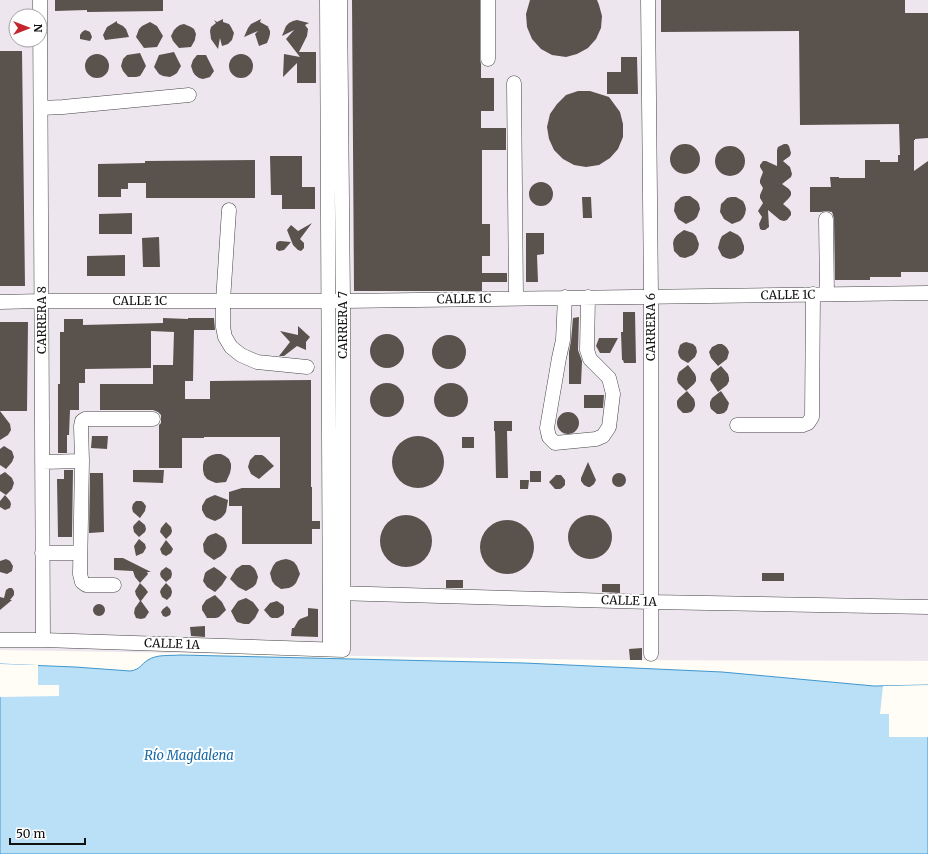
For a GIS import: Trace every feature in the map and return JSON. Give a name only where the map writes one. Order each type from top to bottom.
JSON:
[{"type":"street","name":"CARRERA 8","points":[[40,0],[43,640]]},
{"type":"street","name":"CARRERA 7","points":[[327,0],[329,460],[337,593]]},
{"type":"street","name":"CARRERA 7","points":[[337,650],[337,593],[343,460],[340,0]]},
{"type":"street","points":[[488,0],[488,59]]},
{"type":"street","name":"CARRERA 6","points":[[648,0],[651,296],[651,654]]},
{"type":"street","points":[[514,83],[516,298]]},
{"type":"street","points":[[41,108],[189,95]]},
{"type":"street","points":[[229,210],[223,300],[223,327],[225,337],[231,347],[241,355],[257,362],[307,367]]},
{"type":"street","points":[[826,219],[827,294]]},
{"type":"street","name":"CALLE 1C","points":[[0,302],[223,300],[343,301],[928,293]]},
{"type":"street","points":[[737,425],[803,424],[808,423],[812,417],[813,294]]},
{"type":"street","points":[[565,297],[563,340],[547,428],[549,437],[556,443],[596,439],[603,436],[609,428],[613,394],[609,378],[590,359],[587,350],[588,297]]},
{"type":"street","points":[[328,364],[343,364]]},
{"type":"street","points":[[114,585],[86,585],[82,582],[80,574],[82,421],[85,419],[153,419]]},
{"type":"street","points":[[329,460],[343,460]]},
{"type":"street","points":[[42,462],[82,461]]},
{"type":"street","points":[[42,554],[80,553]]},
{"type":"street","name":"CALLE 1A","points":[[337,593],[651,602],[928,606]]},
{"type":"street","name":"CALLE 1A","points":[[0,640],[43,640],[337,650]]},
{"type":"shaded area","points":[[0,0],[928,0],[928,661],[606,660],[0,650]]},
{"type":"water","name":"Río Magdalena","points":[[180,655],[524,663],[722,672],[874,686],[928,685],[928,854],[0,854],[0,664],[130,671],[138,668],[148,660],[155,657]]},
{"type":"pier","points":[[0,664],[38,665],[38,685],[59,685],[59,696],[0,697]]},
{"type":"pier","points":[[928,685],[928,737],[889,737],[889,714],[880,714],[883,686]]},
{"type":"building","points":[[55,0],[163,0],[163,11],[55,11]]},
{"type":"building","points":[[352,0],[480,0],[481,78],[494,78],[494,111],[481,111],[481,128],[506,128],[506,150],[482,150],[482,224],[490,224],[490,256],[482,256],[482,273],[507,273],[507,282],[482,282],[482,291],[354,291]]},
{"type":"building","points":[[530,0],[597,0],[602,16],[601,28],[596,39],[588,48],[577,54],[566,57],[552,55],[541,49],[532,39],[527,27],[526,14]]},
{"type":"building","points":[[661,0],[905,0],[905,13],[928,13],[928,138],[914,140],[914,171],[928,161],[928,272],[901,272],[901,277],[870,277],[870,280],[835,280],[834,219],[832,212],[810,212],[810,187],[831,187],[830,177],[865,178],[865,160],[898,162],[898,155],[900,155],[899,124],[800,125],[799,31],[661,32]]},
{"type":"building","points":[[223,19],[223,22],[229,24],[234,33],[232,40],[228,44],[222,46],[220,38],[218,49],[211,39],[210,31],[211,27],[216,23],[214,20],[217,22]]},
{"type":"building","points":[[261,19],[260,22],[269,27],[270,34],[267,43],[259,46],[255,34],[258,31],[244,37],[251,24]]},
{"type":"building","points":[[297,20],[309,23],[305,25],[308,29],[307,36],[299,52],[316,52],[316,83],[297,83],[297,63],[283,77],[284,54],[300,57],[286,39],[294,30],[282,36],[286,26]]},
{"type":"building","points":[[117,21],[117,23],[126,29],[129,37],[105,40],[103,35],[107,27]]},
{"type":"building","points":[[150,22],[157,26],[163,36],[157,47],[144,48],[136,37],[139,29]]},
{"type":"building","points":[[184,24],[194,29],[196,34],[195,40],[191,47],[179,48],[171,36],[177,27]]},
{"type":"building","points":[[85,30],[90,32],[92,37],[90,41],[80,39],[80,35]]},
{"type":"building","points":[[0,51],[22,51],[25,286],[0,286]]},
{"type":"building","points":[[174,52],[181,66],[177,73],[170,77],[159,74],[154,67],[159,55]]},
{"type":"building","points":[[140,53],[146,66],[140,76],[128,77],[121,66],[123,59],[127,55]]},
{"type":"building","points":[[97,54],[102,55],[108,61],[108,71],[102,77],[97,78],[92,77],[86,71],[85,66],[86,61],[92,55]]},
{"type":"building","points":[[241,54],[246,55],[252,61],[252,71],[246,77],[241,78],[236,77],[230,71],[229,66],[230,61],[236,55]]},
{"type":"building","points":[[197,55],[206,55],[214,71],[210,77],[203,79],[199,78],[193,72],[191,66]]},
{"type":"building","points":[[621,57],[637,57],[638,94],[607,94],[607,72],[621,72]]},
{"type":"building","points":[[578,91],[590,91],[609,97],[620,112],[623,124],[623,137],[618,149],[610,158],[599,165],[586,167],[574,165],[563,159],[554,150],[549,139],[547,127],[550,114],[566,95]]},
{"type":"building","points":[[685,144],[691,145],[699,153],[699,165],[691,173],[685,174],[679,173],[671,165],[670,159],[671,153],[679,145]]},
{"type":"building","points":[[784,144],[789,146],[791,153],[790,156],[783,161],[790,167],[792,174],[791,177],[782,184],[791,192],[789,198],[783,204],[789,209],[791,215],[784,221],[780,220],[768,210],[769,227],[762,230],[760,229],[759,224],[762,217],[758,211],[763,203],[760,198],[763,188],[760,180],[763,172],[760,165],[763,161],[766,161],[777,166],[777,150],[778,147]]},
{"type":"building","points":[[730,146],[736,147],[744,155],[744,167],[736,175],[730,176],[724,175],[716,167],[715,161],[716,155],[724,147]]},
{"type":"building","points":[[270,156],[302,156],[302,187],[315,187],[315,209],[282,209],[282,195],[271,195]]},
{"type":"building","points":[[255,160],[255,198],[146,198],[146,183],[128,183],[128,189],[121,189],[121,197],[98,197],[98,164],[145,163],[145,161]]},
{"type":"building","points":[[541,182],[549,186],[553,194],[549,202],[541,206],[533,202],[529,194],[533,186]]},
{"type":"building","points":[[690,196],[697,201],[700,209],[697,217],[686,224],[678,219],[674,211],[675,203],[681,197]]},
{"type":"building","points":[[582,197],[591,197],[592,218],[583,218]]},
{"type":"building","points":[[736,197],[743,201],[746,209],[743,218],[732,224],[724,219],[720,212],[721,204],[727,198]]},
{"type":"building","points":[[132,213],[132,234],[99,234],[99,214]]},
{"type":"building","points":[[312,223],[300,239],[304,243],[304,248],[301,251],[298,250],[293,245],[287,230],[291,225],[298,231]]},
{"type":"building","points":[[684,230],[693,233],[699,244],[698,249],[693,255],[685,258],[680,257],[674,251],[673,243],[677,235]]},
{"type":"building","points":[[730,231],[741,238],[744,250],[742,254],[730,259],[722,256],[718,248],[722,236]]},
{"type":"building","points":[[526,233],[544,233],[544,254],[537,255],[538,282],[526,282]]},
{"type":"building","points":[[159,237],[160,267],[143,267],[142,238]]},
{"type":"building","points":[[277,242],[291,242],[284,250],[279,251],[276,249],[276,245]]},
{"type":"building","points":[[125,255],[125,276],[87,276],[87,256]]},
{"type":"building","points":[[623,312],[635,312],[636,363],[624,363],[622,360],[621,332],[623,332]]},
{"type":"building","points":[[579,317],[578,350],[582,361],[581,384],[569,384],[569,352],[573,318]]},
{"type":"building","points":[[163,318],[214,318],[215,330],[194,330],[193,381],[185,381],[185,399],[210,399],[210,381],[311,380],[312,521],[320,521],[320,529],[312,529],[312,544],[242,544],[242,506],[229,506],[229,492],[242,488],[280,488],[280,437],[182,438],[182,468],[159,468],[159,425],[161,423],[161,415],[158,412],[153,410],[100,410],[100,384],[153,384],[153,365],[173,365],[174,332],[151,331],[151,368],[85,369],[85,383],[79,383],[79,410],[70,410],[69,435],[67,435],[67,453],[58,453],[60,332],[64,332],[64,319],[83,319],[83,325],[163,323]]},
{"type":"building","points":[[0,322],[28,322],[27,411],[0,411]]},
{"type":"building","points":[[298,326],[310,337],[306,342],[306,350],[297,346],[284,356],[279,356],[290,342],[280,331],[298,335]]},
{"type":"building","points":[[387,334],[399,339],[404,351],[399,363],[387,368],[375,363],[370,351],[375,339]]},
{"type":"building","points":[[449,335],[461,340],[466,352],[461,364],[449,369],[437,364],[432,352],[437,340]]},
{"type":"building","points":[[599,338],[618,338],[610,353],[600,353],[596,346]]},
{"type":"building","points":[[686,342],[693,344],[696,347],[697,352],[695,357],[688,363],[681,359],[678,352],[680,345]]},
{"type":"building","points":[[718,344],[725,346],[729,352],[727,359],[718,366],[711,358],[709,352],[712,347]]},
{"type":"building","points":[[688,365],[695,374],[696,381],[686,391],[678,383],[677,379],[679,372]]},
{"type":"building","points":[[721,366],[728,374],[729,381],[727,385],[718,392],[710,380],[712,373]]},
{"type":"building","points":[[387,383],[399,388],[404,400],[399,412],[387,417],[375,412],[370,400],[375,388]]},
{"type":"building","points":[[451,383],[463,388],[468,400],[463,412],[451,417],[439,412],[434,400],[439,388]]},
{"type":"building","points":[[687,391],[694,399],[695,406],[691,412],[683,413],[678,408],[677,401]]},
{"type":"building","points":[[721,391],[729,403],[727,410],[724,413],[717,414],[711,409],[710,402],[712,398]]},
{"type":"building","points":[[584,395],[604,395],[603,408],[584,408]]},
{"type":"building","points":[[0,411],[10,424],[11,430],[8,435],[0,440]]},
{"type":"building","points":[[568,412],[576,415],[579,423],[576,431],[568,434],[560,431],[557,423],[560,415]]},
{"type":"building","points":[[494,421],[512,421],[512,431],[507,431],[508,478],[496,478]]},
{"type":"building","points":[[92,436],[108,436],[107,449],[91,448]]},
{"type":"building","points":[[418,436],[428,438],[436,444],[442,452],[444,462],[442,472],[436,480],[428,486],[418,488],[408,486],[400,480],[394,472],[392,462],[394,452],[400,444],[408,438]]},
{"type":"building","points":[[462,437],[474,437],[474,448],[462,448]]},
{"type":"building","points":[[4,446],[12,451],[14,457],[6,469],[0,465],[0,449]]},
{"type":"building","points":[[216,454],[225,456],[229,459],[231,464],[230,473],[226,482],[216,483],[207,479],[204,475],[204,461],[208,457]]},
{"type":"building","points":[[255,455],[262,455],[274,466],[259,479],[251,474],[248,467],[250,460]]},
{"type":"building","points":[[588,462],[596,480],[590,487],[584,485],[581,481]]},
{"type":"building","points":[[64,470],[73,470],[72,537],[58,537],[57,479],[64,479]]},
{"type":"building","points":[[133,470],[164,470],[163,483],[133,482]]},
{"type":"building","points":[[530,471],[541,471],[541,482],[530,482]]},
{"type":"building","points":[[5,472],[12,478],[14,483],[12,489],[6,495],[0,491],[0,475]]},
{"type":"building","points":[[90,473],[103,473],[104,532],[89,533]]},
{"type":"building","points":[[616,473],[622,473],[626,477],[626,483],[622,487],[616,487],[612,483],[612,477]]},
{"type":"building","points":[[556,475],[561,475],[565,480],[565,485],[560,489],[555,489],[549,482]]},
{"type":"building","points":[[520,480],[529,480],[528,489],[520,489]]},
{"type":"building","points":[[5,495],[11,504],[10,508],[5,510],[0,507],[0,501]]},
{"type":"building","points":[[215,495],[228,500],[226,512],[221,518],[215,521],[206,517],[202,510],[202,506],[206,499]]},
{"type":"building","points":[[136,501],[143,502],[146,506],[145,511],[140,518],[133,512],[132,508]]},
{"type":"building","points":[[406,515],[416,517],[424,523],[430,531],[432,541],[430,551],[424,559],[416,565],[406,567],[396,565],[388,559],[382,551],[380,541],[382,531],[388,523],[396,517]]},
{"type":"building","points":[[586,515],[594,515],[606,521],[612,533],[612,541],[606,553],[594,559],[586,559],[574,553],[568,541],[568,533],[574,521]]},
{"type":"building","points":[[139,520],[145,525],[146,529],[145,532],[139,537],[134,532],[133,527]]},
{"type":"building","points":[[507,520],[517,522],[526,528],[532,537],[534,547],[532,557],[526,566],[517,572],[507,574],[497,572],[488,566],[482,557],[480,547],[482,537],[488,528],[497,522]]},
{"type":"building","points":[[166,522],[171,527],[172,531],[166,539],[160,532],[161,528]]},
{"type":"building","points":[[216,533],[224,538],[227,546],[224,553],[214,560],[204,552],[203,544],[207,537]]},
{"type":"building","points":[[139,539],[145,544],[146,548],[143,553],[136,556],[134,546]]},
{"type":"building","points":[[166,540],[173,549],[171,553],[166,556],[162,554],[160,549]]},
{"type":"building","points":[[114,558],[123,558],[151,572],[147,572],[148,574],[140,583],[135,577],[133,571],[114,570]]},
{"type":"building","points":[[6,559],[10,561],[13,566],[12,571],[7,574],[0,572],[0,561]]},
{"type":"building","points":[[286,559],[294,562],[300,574],[293,586],[281,589],[272,581],[270,573],[276,562]]},
{"type":"building","points":[[242,565],[250,565],[254,568],[258,577],[256,584],[246,591],[238,587],[230,579],[236,569]]},
{"type":"building","points":[[166,567],[171,570],[172,574],[171,578],[166,582],[160,574]]},
{"type":"building","points":[[214,567],[227,577],[215,592],[207,587],[203,581],[205,573]]},
{"type":"building","points":[[762,573],[784,573],[784,581],[762,581]]},
{"type":"building","points":[[446,580],[463,580],[463,588],[446,588]]},
{"type":"building","points":[[140,583],[148,592],[141,601],[149,612],[145,618],[141,619],[136,618],[134,613],[135,608],[140,601],[135,591]]},
{"type":"building","points":[[166,583],[171,588],[172,592],[171,596],[167,600],[162,597],[160,592]]},
{"type":"building","points":[[602,584],[620,584],[620,593],[602,592]]},
{"type":"building","points":[[12,588],[14,591],[14,595],[10,600],[12,600],[0,610],[0,597],[4,598],[6,590]]},
{"type":"building","points":[[215,595],[222,602],[226,610],[219,617],[207,618],[202,610],[202,606],[206,600]]},
{"type":"building","points":[[246,598],[253,602],[259,610],[255,618],[249,624],[237,622],[231,611],[238,601]]},
{"type":"building","points":[[277,601],[283,605],[284,613],[278,618],[272,618],[264,610],[270,603]]},
{"type":"building","points":[[97,604],[101,604],[105,610],[101,616],[97,616],[93,612],[93,608]]},
{"type":"building","points":[[167,606],[171,612],[170,615],[166,617],[163,616],[161,612]]},
{"type":"building","points":[[308,608],[318,609],[318,637],[291,636],[292,628],[294,628],[300,619],[308,616]]},
{"type":"building","points":[[205,626],[205,637],[191,636],[190,627]]},
{"type":"building","points":[[642,648],[642,660],[630,660],[629,649]]}]
